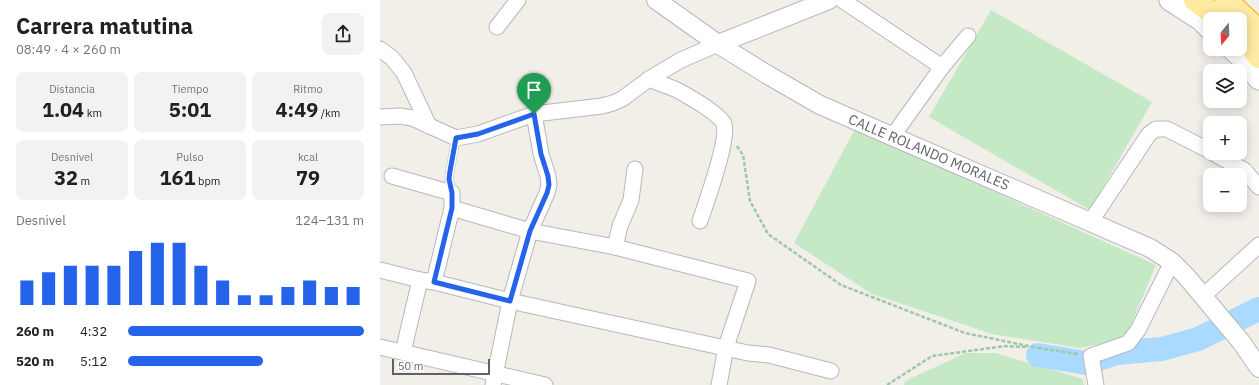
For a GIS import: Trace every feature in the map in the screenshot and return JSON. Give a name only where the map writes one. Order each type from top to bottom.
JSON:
[{"type":"highway","points":[[1195,0],[1211,12]]},
{"type":"highway","points":[[1226,0],[1259,30]]},
{"type":"highway","points":[[1247,44],[1259,56]]},
{"type":"main road","points":[[1170,0],[1203,22]]},
{"type":"main road","points":[[1240,56],[1259,79]]},
{"type":"street","points":[[497,27],[518,0]]},
{"type":"street","name":"CALLE ROLANDO MORALES","points":[[656,0],[718,44],[820,105],[1091,221],[1150,248],[1172,262],[1186,276],[1216,314],[1242,343],[1259,368]]},
{"type":"street","points":[[380,117],[400,116],[412,118],[456,138],[478,134],[534,114],[602,106],[622,99],[649,79],[681,60],[829,0]]},
{"type":"street","points":[[842,0],[942,67]]},
{"type":"street","points":[[892,137],[942,67],[968,36]]},
{"type":"street","points":[[380,49],[392,58],[404,73],[429,126]]},
{"type":"street","points":[[649,79],[677,90],[708,109],[719,116],[724,125],[723,142],[718,166],[700,221]]},
{"type":"street","points":[[495,380],[502,336],[510,301],[530,231],[547,193],[549,185],[548,176],[541,154],[534,114]]},
{"type":"street","points":[[1091,221],[1149,134],[1156,129],[1167,129],[1203,147]]},
{"type":"street","points":[[1226,160],[1244,170],[1259,187]]},
{"type":"street","points":[[615,247],[620,226],[631,200],[635,169]]},
{"type":"street","points":[[392,176],[530,231],[615,247],[748,281],[726,347],[719,385]]},
{"type":"street","points":[[403,352],[452,201]]},
{"type":"street","points":[[1202,297],[1259,245]]},
{"type":"street","points":[[1096,385],[1092,363],[1128,343],[1138,330],[1172,262]]},
{"type":"street","points":[[380,270],[510,301],[748,353],[769,355],[831,371]]},
{"type":"street","points":[[380,347],[403,352],[495,380],[544,385]]},
{"type":"lane","points":[[452,201],[449,179],[456,138]]},
{"type":"path","points":[[724,125],[742,155],[750,201],[768,234],[841,285],[965,333],[1038,348],[1092,363]]},
{"type":"path","points":[[887,385],[932,356],[1005,346],[1038,348]]},
{"type":"green space","points":[[991,10],[1152,102],[1090,210],[929,117]]},
{"type":"green space","points":[[855,129],[1156,265],[1125,339],[1079,348],[992,334],[872,294],[794,243]]},
{"type":"green space","points":[[966,353],[995,353],[1083,379],[1084,385],[904,385],[905,381]]},
{"type":"waterway","points":[[1038,355],[1086,363],[1116,353],[1162,349],[1198,339],[1259,309]]},
{"type":"route","points":[[534,114],[541,154],[548,176],[549,185],[547,193],[530,231],[510,301],[434,282],[452,208],[452,193],[449,179],[456,138],[478,134],[534,114]]}]
